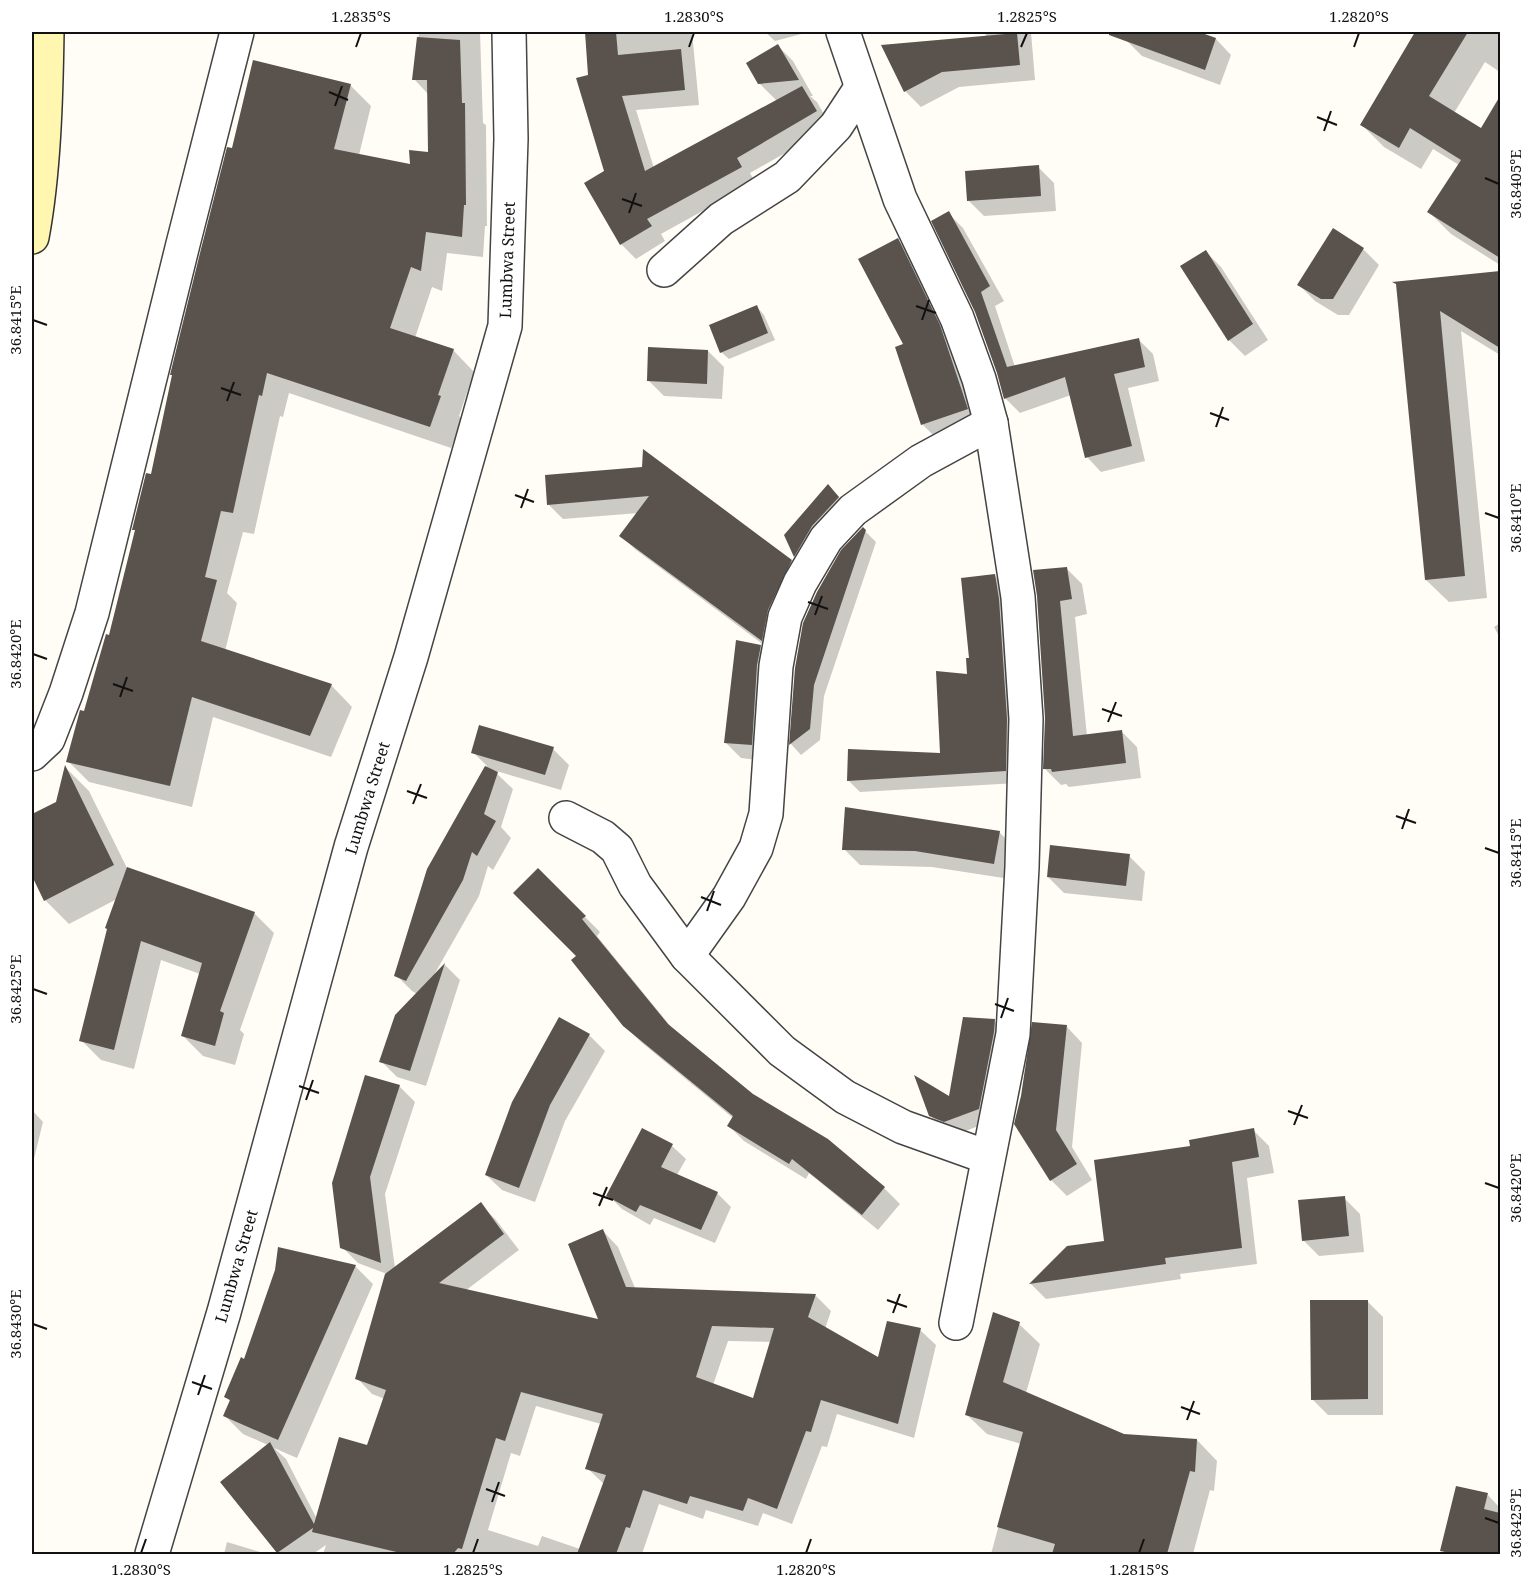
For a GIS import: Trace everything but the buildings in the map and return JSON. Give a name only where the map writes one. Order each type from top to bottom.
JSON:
[{"type":"main road","points":[[32,237],[36,215],[46,84],[47,32]]},
{"type":"street","points":[[32,754],[48,739],[66,693],[92,613],[237,32]]},
{"type":"street","name":"Lumbwa Street","points":[[152,1554],[224,1312],[351,847],[411,657],[505,326],[511,138],[509,32]]},
{"type":"street","points":[[843,32],[900,198],[957,318],[979,379],[991,423],[1018,597],[1026,719],[1022,867],[1013,1034],[956,1323]]},
{"type":"street","points":[[664,270],[721,219],[787,177],[836,126],[861,88]]},
{"type":"street","points":[[687,956],[729,897],[756,848],[766,814],[776,666],[785,617],[800,583],[826,539],[853,510],[921,461],[991,423]]},
{"type":"street","points":[[566,818],[603,837],[617,849],[634,885],[687,956],[782,1051],[845,1097],[903,1127],[987,1157]]}]
